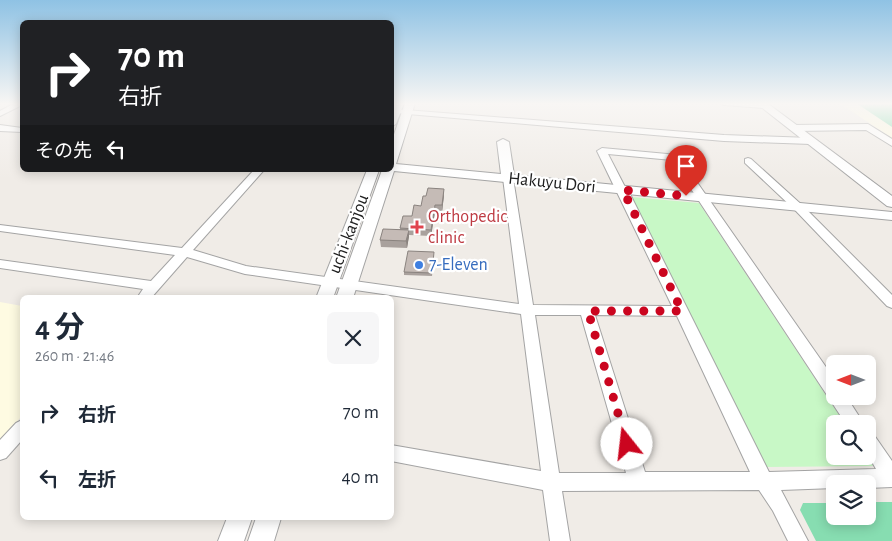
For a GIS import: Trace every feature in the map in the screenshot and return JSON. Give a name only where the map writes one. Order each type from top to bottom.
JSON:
[{"type":"street","points":[[3,128],[20,130]]},
{"type":"street","points":[[394,148],[398,128]]},
{"type":"street","points":[[626,128],[750,140],[811,141]]},
{"type":"street","points":[[794,128],[892,203]]},
{"type":"street","points":[[870,128],[892,143]]},
{"type":"street","points":[[503,142],[560,541]]},
{"type":"street","points":[[798,541],[780,504],[764,481],[602,151],[675,157],[826,380]]},
{"type":"street","points":[[748,161],[799,208],[892,303]]},
{"type":"street","name":"Hakuyu Dori","points":[[394,167],[892,216]]},
{"type":"street","points":[[146,295],[257,172]]},
{"type":"street","name":"uchi-kanjou","points":[[325,295],[372,172]]},
{"type":"street","points":[[346,291],[387,172]]},
{"type":"street","points":[[0,228],[185,252],[245,270],[330,283],[346,291],[384,295]]},
{"type":"street","points":[[0,264],[154,286]]},
{"type":"street","points":[[394,296],[526,310],[682,311]]},
{"type":"street","points":[[588,311],[638,481]]},
{"type":"street","points":[[0,452],[20,430]]},
{"type":"street","points":[[876,453],[892,478]]},
{"type":"street","points":[[394,454],[551,482],[892,478]]},
{"type":"street","points":[[231,541],[239,520]]},
{"type":"street","points":[[261,541],[268,520]]},
{"type":"shaded area","points":[[877,128],[892,128],[892,138]]},
{"type":"shaded area","points":[[0,302],[20,306],[20,418],[0,440]]},
{"type":"green space","points":[[631,197],[699,203],[826,395],[826,405],[832,405],[839,415],[826,415],[826,465],[873,466],[766,467]]},
{"type":"green space","points":[[876,502],[892,502],[892,541],[816,541],[800,510],[803,503],[826,503],[826,525],[876,525]]},
{"type":"building","points":[[428,188],[444,189],[442,205],[435,205],[431,230],[400,228],[403,216],[412,216],[414,205],[421,206],[423,196],[426,196]]},
{"type":"building","points":[[383,229],[409,230],[406,241],[380,240]]},
{"type":"building","name":"7-Eleven","points":[[408,251],[434,252],[432,273],[404,272]]},
{"type":"place","name":"Orthopedic clinic","points":[[417,227]]},
{"type":"place","name":"7-Eleven","points":[[419,265]]},
{"type":"route","points":[[627,444],[588,311],[682,311],[623,190],[686,196]]}]
